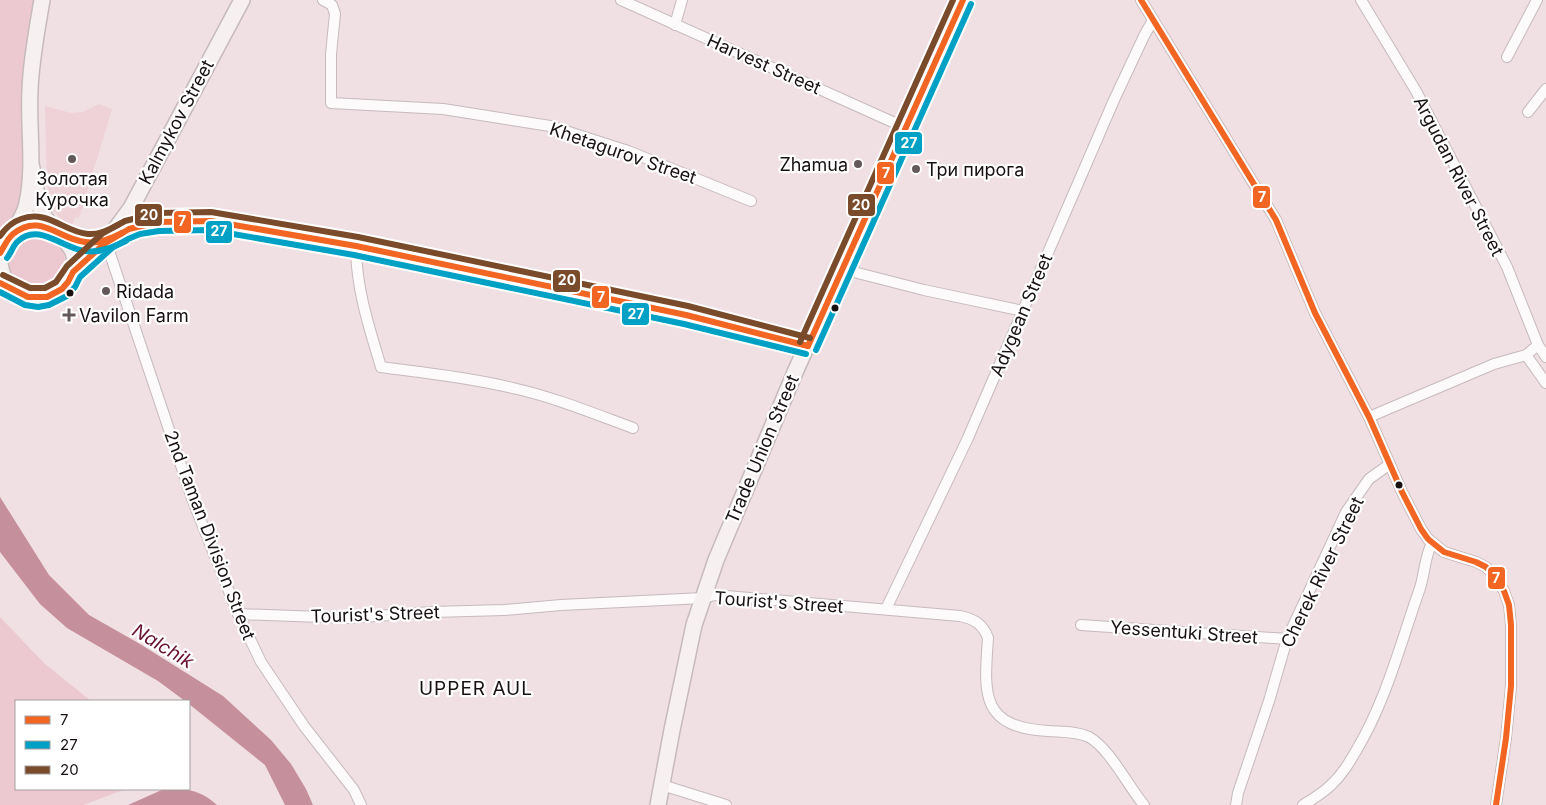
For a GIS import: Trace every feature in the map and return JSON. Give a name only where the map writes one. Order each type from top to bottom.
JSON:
[{"type":"street","points":[[42,0],[30,88],[31,164],[27,203],[22,218],[1,252],[1,269],[5,285],[18,294],[28,298],[50,296],[63,288],[72,273],[106,242],[142,225],[196,220],[226,222],[356,246],[686,315],[808,346]]},
{"type":"street","name":"Kalmykov Street","points":[[106,242],[131,208],[242,0]]},
{"type":"street","name":"Khetagurov Street","points":[[324,0],[332,5],[334,14],[330,103],[443,109],[550,126],[628,151],[751,201]]},
{"type":"street","name":"Harvest Street","points":[[621,0],[906,128]]},
{"type":"street","points":[[675,25],[682,0]]},
{"type":"street","name":"Trade Union Street","points":[[658,805],[687,656],[702,598],[716,560],[734,514],[808,346],[963,0]]},
{"type":"street","points":[[1141,0],[1274,216],[1315,313],[1369,417],[1417,523],[1432,543],[1447,553],[1486,567],[1504,591],[1509,605],[1512,634],[1509,713],[1496,805]]},
{"type":"street","name":"Argudan River Street","points":[[1361,0],[1416,91],[1494,240],[1507,267],[1538,345],[1546,357]]},
{"type":"street","points":[[1507,57],[1537,0]]},
{"type":"street","name":"Adygean Street","points":[[886,609],[967,440],[1118,91],[1153,20]]},
{"type":"street","points":[[1528,112],[1546,89]]},
{"type":"street","points":[[31,164],[42,212],[67,240],[72,251],[74,262],[72,273]]},
{"type":"street","points":[[13,234],[24,228],[36,225],[48,226],[82,242],[106,242]]},
{"type":"street","name":"2nd Taman Division Street","points":[[106,242],[193,502],[238,614],[262,662],[304,726],[354,790],[361,805]]},
{"type":"street","points":[[356,246],[356,267],[360,293],[381,367],[517,389],[564,403],[632,428]]},
{"type":"street","points":[[842,269],[924,290],[1023,311]]},
{"type":"street","points":[[1369,417],[1494,364],[1526,355],[1538,345]]},
{"type":"street","points":[[1526,355],[1546,383]]},
{"type":"street","name":"Cherek River Street","points":[[1236,805],[1238,792],[1269,701],[1287,639],[1346,512],[1369,479],[1390,464]]},
{"type":"street","points":[[1303,805],[1319,795],[1338,778],[1346,768],[1372,723],[1386,690],[1420,588],[1426,557],[1432,543]]},
{"type":"street","name":"Tourist's Street","points":[[238,614],[348,618],[702,598],[715,595],[960,616],[982,626],[988,638],[986,689],[995,711],[1007,722],[1017,727],[1071,732],[1090,738],[1104,752],[1144,805]]},
{"type":"street","name":"Yessentuki Street","points":[[1081,625],[1287,639]]},
{"type":"street","points":[[662,785],[726,805]]},
{"type":"shaded area","points":[[0,0],[42,0],[28,187],[0,253]]},
{"type":"shaded area","name":"Золотая Курочка","points":[[99,104],[112,109],[79,218],[75,217],[73,225],[63,221],[51,208],[47,183],[45,106],[71,113],[83,112]]},
{"type":"shaded area","points":[[37,234],[48,236],[57,242],[63,251],[65,262],[63,273],[57,282],[48,288],[37,290],[26,288],[17,282],[11,273],[9,262],[11,251],[17,242],[26,236]]},
{"type":"shaded area","points":[[0,497],[49,575],[89,615],[140,644],[223,696],[271,740],[291,764],[313,805],[285,805],[265,765],[190,705],[190,700],[184,700],[158,681],[67,628],[40,604],[0,552]]},
{"type":"shaded area","points":[[0,617],[45,664],[90,700],[15,700],[15,790],[123,790],[83,805],[0,805]]},
{"type":"shaded area","points":[[162,790],[186,790],[198,793],[217,805],[128,805]]},
{"type":"transit line","name":"20","points":[[800,342],[953,0]]},
{"type":"transit line","name":"7","points":[[808,346],[963,0]]},
{"type":"transit line","name":"7","points":[[1141,0],[1276,220],[1315,313],[1369,417],[1402,492],[1421,529],[1428,539],[1444,552],[1486,567],[1504,591],[1509,605],[1511,625],[1511,686],[1506,738],[1496,805]]},
{"type":"transit line","name":"27","points":[[816,350],[971,4]]},
{"type":"transit line","name":"20","points":[[3,275],[30,288],[45,288],[56,282],[67,266],[103,233],[125,221],[157,213],[211,212],[358,237],[688,306],[810,338]]},
{"type":"transit line","name":"20","points":[[0,236],[6,228],[15,222],[30,217],[47,219],[88,234],[100,233],[118,225]]},
{"type":"transit line","name":"7","points":[[0,283],[28,297],[47,297],[62,289],[73,272],[104,244],[129,229],[158,222],[211,221],[356,246],[686,315],[808,346]]},
{"type":"transit line","name":"7","points":[[0,253],[13,234],[23,228],[32,226],[41,226],[75,240],[85,242],[104,240],[122,233]]},
{"type":"transit line","name":"27","points":[[0,292],[25,305],[38,307],[49,305],[67,296],[75,287],[80,277],[112,248],[128,239],[140,234],[159,231],[210,230],[354,255],[684,324],[806,354]]},
{"type":"transit line","name":"27","points":[[7,258],[17,242],[25,236],[33,234],[42,235],[85,251],[101,250],[126,241]]},
{"type":"place","name":"Золотая Курочка","points":[[72,159]]},
{"type":"place","name":"Zhamua","points":[[858,164]]},
{"type":"place","name":"Три пирога","points":[[916,169]]},
{"type":"place","name":"Ridada","points":[[106,291]]},
{"type":"place","name":"Vavilon Farm","points":[[69,315]]},
{"type":"district","name":"UPPER AUL","points":[[476,688]]},
{"type":"water label","name":"Nalchik","points":[[163,646]]}]
